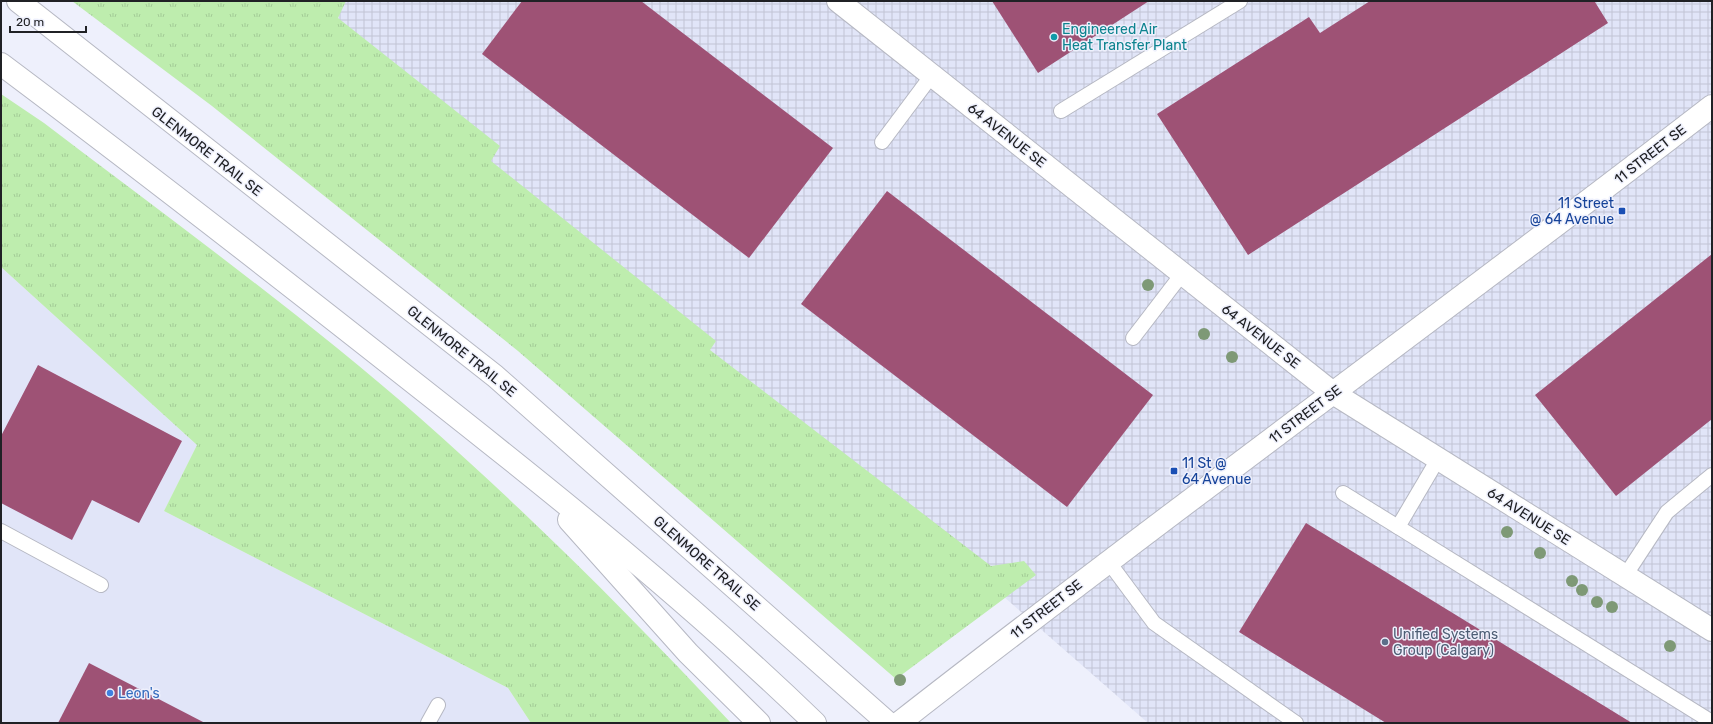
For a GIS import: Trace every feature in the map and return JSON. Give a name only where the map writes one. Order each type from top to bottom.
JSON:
[{"type":"main road","name":"GLENMORE TRAIL SE","points":[[18,1],[495,376],[888,723]]},
{"type":"main road","name":"64 AVENUE SE","points":[[838,1],[1333,393],[1712,630]]},
{"type":"main road","points":[[1,64],[164,187],[524,470],[642,566],[809,718]]},
{"type":"main road","name":"11 STREET SE","points":[[899,723],[1108,561],[1712,106]]},
{"type":"main road","points":[[524,470],[688,653],[758,723]]},
{"type":"lane","points":[[1061,111],[1240,1]]},
{"type":"lane","points":[[882,142],[932,75]]},
{"type":"lane","points":[[1133,338],[1182,274]]},
{"type":"lane","points":[[1398,527],[1438,459]]},
{"type":"lane","points":[[1624,576],[1667,512],[1712,475]]},
{"type":"lane","points":[[1343,493],[1712,722]]},
{"type":"lane","points":[[1,531],[101,585]]},
{"type":"lane","points":[[1108,561],[1154,623],[1296,723]]},
{"type":"lane","points":[[428,723],[438,704]]},
{"type":"shaded area","points":[[329,1],[1712,1],[1712,723],[1148,723],[1003,596],[308,25]]},
{"type":"shaded area","points":[[1,267],[197,445],[164,511],[508,688],[531,723],[1,723]]},
{"type":"green space","points":[[72,1],[346,1],[338,18],[500,146],[491,161],[716,341],[710,350],[991,566],[1024,561],[1036,575],[896,679],[518,351],[212,106]]},
{"type":"green space","points":[[1,94],[44,123],[234,267],[375,379],[501,491],[618,605],[731,723],[531,723],[508,688],[164,511],[197,445],[1,267]]},
{"type":"building","points":[[522,1],[641,1],[833,148],[749,258],[482,54]]},
{"type":"building","name":"Engineered Air Heat Transfer Plant","points":[[992,1],[1149,1],[1038,73]]},
{"type":"building","points":[[1370,1],[1597,1],[1595,2],[1608,23],[1248,255],[1157,114],[1309,17],[1320,33]]},
{"type":"building","points":[[887,191],[1153,395],[1067,507],[801,304]]},
{"type":"building","points":[[1712,254],[1712,419],[1616,496],[1535,395]]},
{"type":"building","points":[[38,365],[182,441],[139,523],[92,500],[72,540],[1,503],[1,436]]},
{"type":"building","points":[[1306,523],[1632,723],[1386,723],[1239,632]]},
{"type":"building","name":"Leon's","points":[[89,663],[205,723],[58,723]]},
{"type":"place","name":"Engineered Air Heat Transfer Plant","points":[[1054,37]]},
{"type":"place","name":"11 Street @ 64 Avenue","points":[[1622,211]]},
{"type":"place","name":"11 St @ 64 Avenue","points":[[1174,471]]},
{"type":"place","name":"Unified Systems Group (Calgary)","points":[[1385,642]]},
{"type":"place","name":"Leon's","points":[[110,693]]}]
